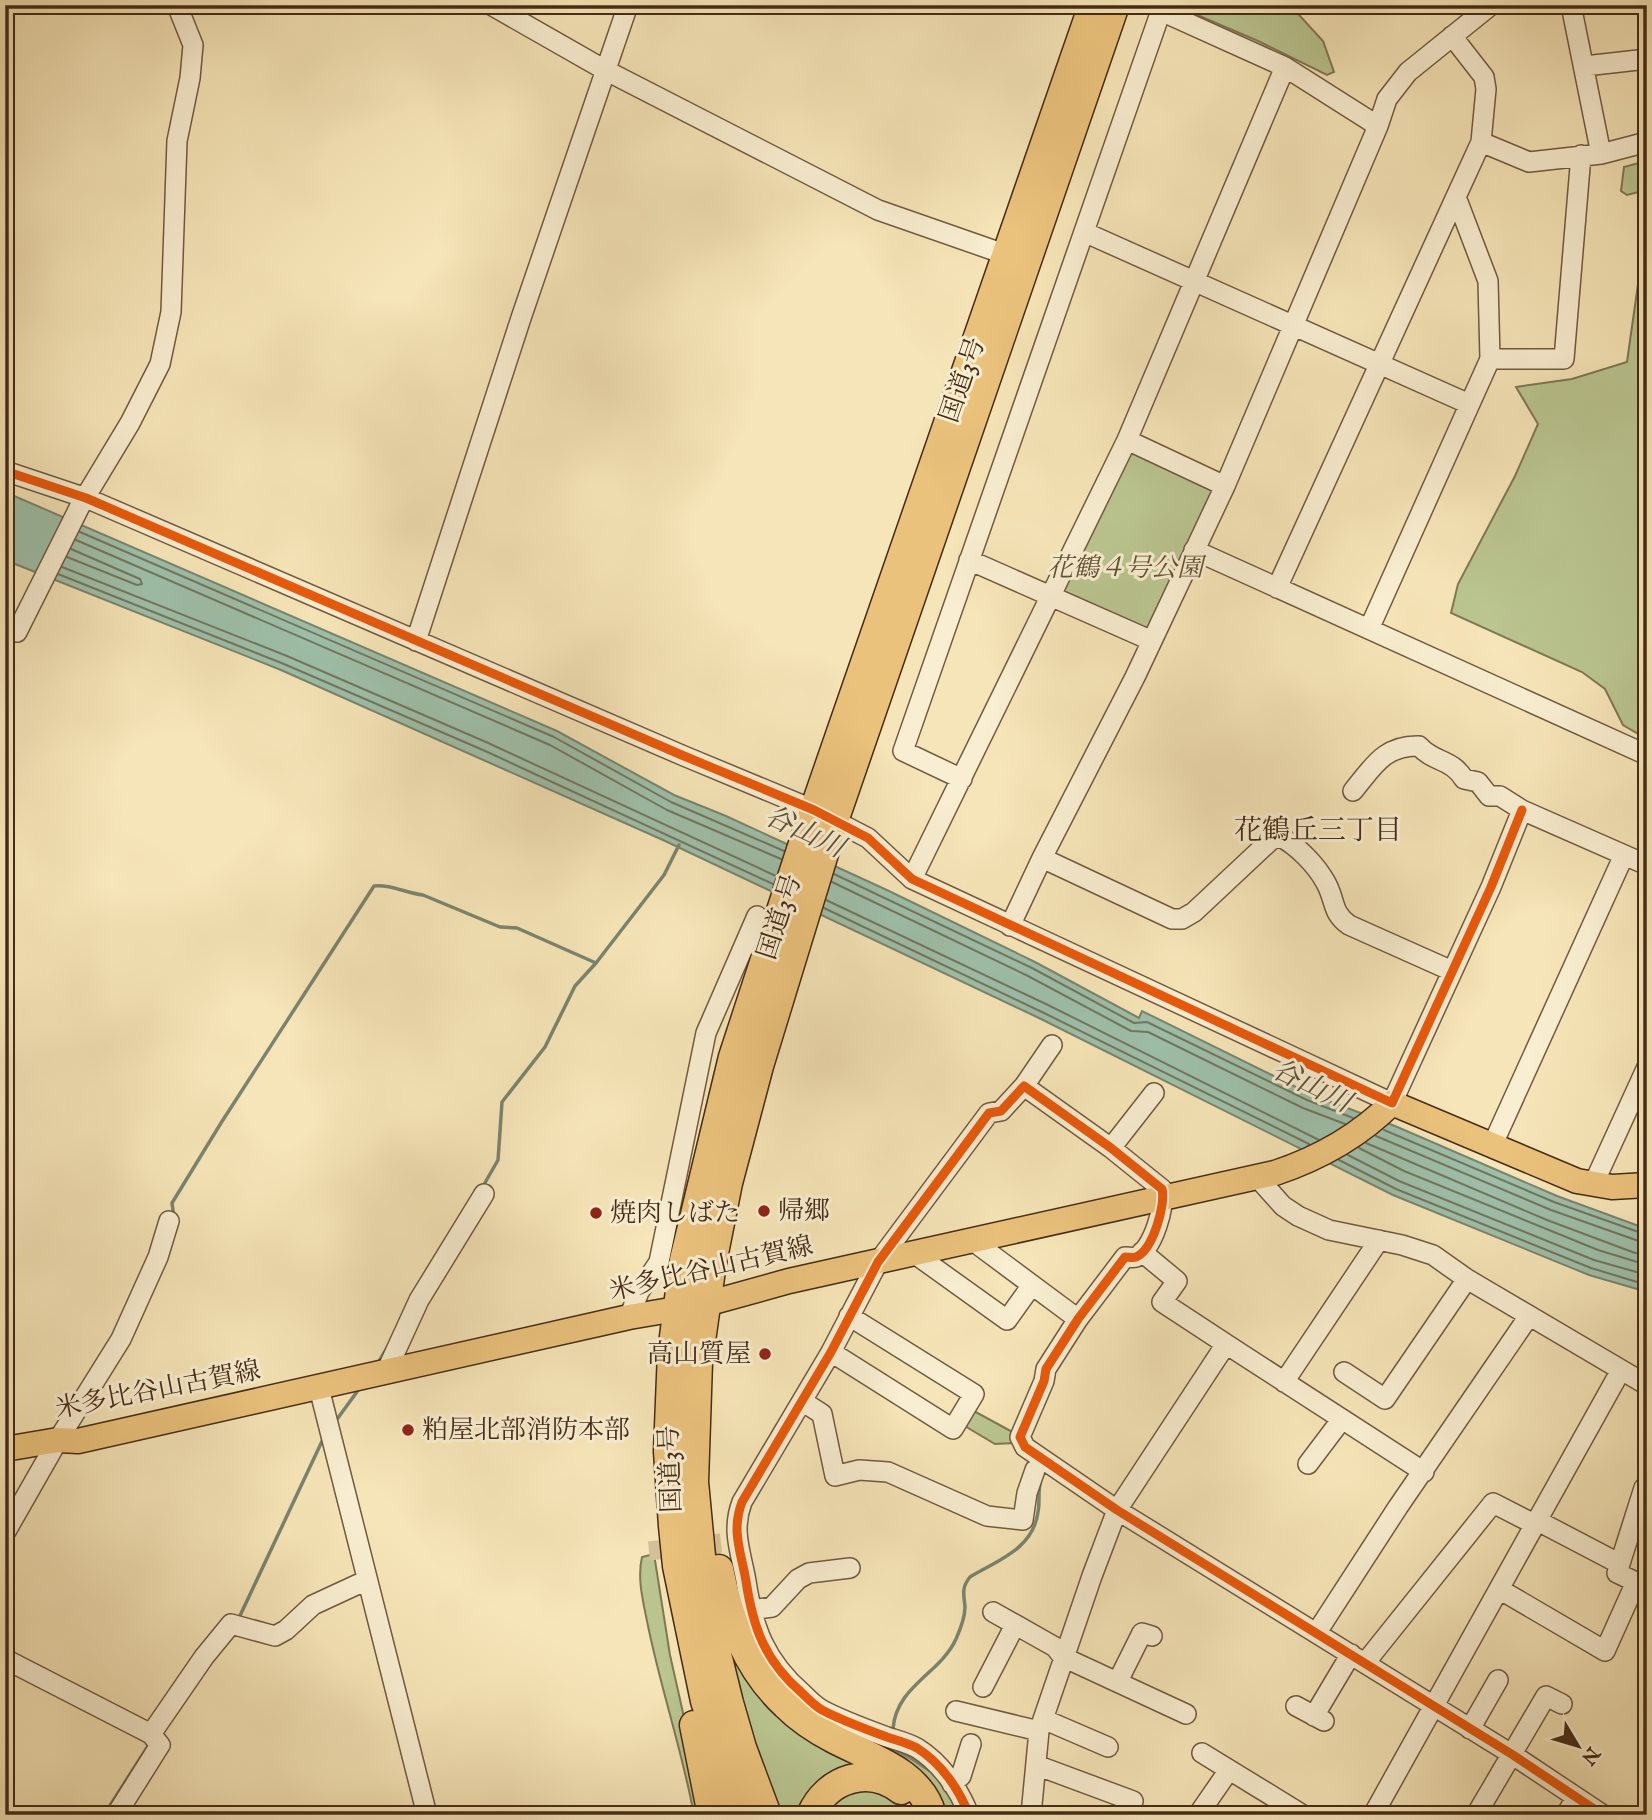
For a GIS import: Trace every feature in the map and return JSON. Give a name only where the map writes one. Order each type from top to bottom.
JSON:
[{"type":"highway","name":"国道3号","points":[[821,827],[1007,256],[1093,5]]},
{"type":"highway","name":"国道3号","points":[[742,1815],[705,1701],[674,1540],[668,1451],[672,1352],[684,1260],[733,1057],[778,923],[821,827],[1115,5]]},
{"type":"highway","name":"国道3号","points":[[767,1815],[742,1748],[714,1642],[703,1577],[694,1482],[698,1362],[706,1304],[778,923]]},
{"type":"highway","points":[[694,1482],[713,1535],[724,1593],[734,1624],[757,1673],[787,1707],[809,1724],[888,1765],[908,1779],[923,1795],[932,1815]]},
{"type":"highway","points":[[685,1607],[682,1667],[712,1815]]},
{"type":"highway","points":[[811,1815],[817,1803],[834,1785],[848,1779],[871,1777],[893,1784],[904,1792],[919,1815]]},
{"type":"main road","points":[[1384,1111],[1492,1146],[1577,1181],[1612,1187],[1647,1185]]},
{"type":"main road","name":"米多比谷山古賀線","points":[[5,1449],[58,1440],[78,1441],[629,1317],[706,1304],[789,1281],[1257,1177],[1307,1162],[1326,1153],[1384,1111]]},
{"type":"street","points":[[17,632],[83,502],[130,423],[160,364],[171,312],[177,141],[190,78],[192,45],[177,5]]},
{"type":"street","points":[[491,5],[605,70],[878,210],[1007,256]]},
{"type":"street","points":[[416,641],[628,5]]},
{"type":"street","points":[[1010,926],[1135,677],[1150,640],[1225,486],[1378,126],[1387,99],[1408,72],[1491,5]]},
{"type":"street","points":[[1490,359],[1564,359],[1591,154],[1585,66],[1571,5]]},
{"type":"street","points":[[962,779],[903,751],[1162,8],[1285,67],[1378,126]]},
{"type":"street","points":[[1277,588],[1481,142],[1486,89],[1484,77],[1452,36]]},
{"type":"street","points":[[1585,66],[1647,59]]},
{"type":"street","points":[[912,879],[1127,440],[1285,67]]},
{"type":"street","points":[[1481,142],[1529,162],[1591,154],[1647,142]]},
{"type":"street","points":[[1369,629],[1490,359],[1488,281],[1456,197]]},
{"type":"street","points":[[1084,232],[1469,404]]},
{"type":"street","points":[[1127,440],[1225,486]]},
{"type":"street","points":[[5,471],[416,641],[821,827],[868,838],[912,879],[1384,1111],[1491,887],[1522,810]]},
{"type":"street","points":[[1194,550],[1647,755]]},
{"type":"street","points":[[969,560],[1150,640]]},
{"type":"street","points":[[1353,791],[1385,754],[1406,746],[1419,746],[1426,754],[1456,767],[1464,779],[1478,782],[1489,796],[1500,796],[1522,810],[1647,865]]},
{"type":"street","points":[[1042,858],[1171,919],[1182,919],[1194,912],[1272,839],[1280,837],[1289,841],[1325,881],[1340,918],[1349,925],[1452,971]]},
{"type":"street","points":[[1492,1146],[1624,855]]},
{"type":"street","points":[[629,1317],[639,1292],[659,1262],[706,1033],[778,923]]},
{"type":"street","points":[[969,1815],[963,1799],[945,1772],[917,1748],[820,1709],[789,1681],[769,1657],[730,1542],[742,1502],[831,1352],[878,1262],[989,1113],[1001,1111],[1024,1086],[1052,1045]]},
{"type":"street","points":[[1593,1185],[1647,1068]]},
{"type":"street","points":[[1024,1086],[1111,1148],[1162,1189],[1165,1198],[1160,1220],[1142,1252],[1136,1257],[1125,1257],[1078,1319],[1046,1370],[1044,1381],[1020,1437],[1024,1447],[1117,1510],[1513,1755],[1603,1815]]},
{"type":"street","points":[[1111,1148],[1154,1093]]},
{"type":"street","points":[[1257,1177],[1283,1206],[1298,1216],[1329,1230],[1380,1240],[1433,1255],[1467,1279],[1647,1385]]},
{"type":"street","points":[[386,1372],[419,1300],[484,1194]]},
{"type":"street","points":[[5,1533],[58,1440],[121,1339],[158,1257],[170,1221]]},
{"type":"street","points":[[1284,1382],[1380,1240]]},
{"type":"street","points":[[973,1241],[1078,1319]]},
{"type":"street","points":[[1142,1252],[1177,1281],[1162,1302],[1424,1472]]},
{"type":"street","points":[[915,1254],[1007,1320],[1032,1284]]},
{"type":"street","points":[[1344,1372],[1385,1399],[1467,1279]]},
{"type":"street","points":[[1317,1632],[1398,1507],[1529,1316]]},
{"type":"street","points":[[831,1352],[953,1429],[974,1394],[849,1317]]},
{"type":"street","points":[[1031,1815],[1041,1725],[1117,1510],[1226,1344]]},
{"type":"street","points":[[1373,1815],[1621,1370]]},
{"type":"street","points":[[319,1388],[427,1815]]},
{"type":"street","points":[[802,1401],[821,1414],[835,1476],[859,1470],[888,1472],[987,1516],[1023,1520],[1027,1493],[1035,1470]]},
{"type":"street","points":[[1308,1464],[1342,1419]]},
{"type":"street","points":[[1499,1589],[1605,1651],[1636,1582],[1617,1573],[1647,1485]]},
{"type":"street","points":[[1296,1706],[1319,1719],[1358,1658],[1493,1503],[1620,1564]]},
{"type":"street","points":[[752,1610],[772,1606],[798,1579],[809,1573],[849,1568]]},
{"type":"street","points":[[151,1734],[204,1657],[231,1624],[275,1636],[286,1630],[313,1605],[367,1580]]},
{"type":"street","points":[[993,1612],[1055,1647],[1063,1657],[1186,1714]]},
{"type":"street","points":[[983,1687],[1015,1625]]},
{"type":"street","points":[[1118,1681],[1142,1633],[1152,1636]]},
{"type":"street","points":[[5,1659],[151,1734],[160,1745],[116,1815]]},
{"type":"street","points":[[1471,1729],[1499,1680]]},
{"type":"street","points":[[1476,1815],[1546,1696],[1562,1704]]},
{"type":"street","points":[[956,1712],[1041,1725],[1108,1746]]},
{"type":"street","points":[[952,1784],[961,1776],[971,1744]]},
{"type":"street","points":[[1202,1753],[1303,1815]]},
{"type":"street","points":[[1036,1765],[1133,1802]]},
{"type":"street","points":[[1198,1815],[1229,1770]]},
{"type":"street","points":[[1566,1815],[1576,1797]]},
{"type":"green space","points":[[1174,5],[1290,5],[1323,41],[1334,72],[1327,75],[1258,41]]},
{"type":"green space","points":[[1646,161],[1647,190],[1627,195],[1621,191],[1624,167]]},
{"type":"green space","points":[[1647,264],[1647,739],[1623,725],[1605,689],[1582,672],[1451,613],[1458,584],[1515,476],[1538,424],[1516,387],[1572,379],[1627,362],[1639,277]]},
{"type":"green space","name":"花鶴４号公園","points":[[1133,450],[1213,487],[1215,493],[1149,629],[1144,632],[1064,596],[1061,589],[1128,453]]},
{"type":"green space","points":[[972,1410],[1018,1435],[1015,1443],[995,1444],[963,1425]]},
{"type":"green space","points":[[654,1554],[670,1655],[706,1815],[694,1815],[644,1606],[640,1581],[642,1557]]},
{"type":"green space","points":[[727,1620],[878,1766],[805,1815],[778,1815],[735,1684]]},
{"type":"green space","points":[[822,1716],[911,1754],[935,1771],[962,1815],[938,1815]]},
{"type":"green space","points":[[857,1785],[905,1802],[911,1815],[819,1815]]},
{"type":"water","points":[[5,492],[557,731],[674,795],[889,891],[1035,962],[1139,1018],[1142,1011],[1310,1094],[1395,1126],[1557,1196],[1647,1229],[1647,1292],[1589,1275],[1393,1195],[1041,1019],[663,840],[281,670],[5,560]]},
{"type":"waterway","points":[[174,1218],[172,1203],[374,886],[386,886],[423,895],[500,927],[517,928],[596,963],[664,875],[679,845]]},
{"type":"waterway","points":[[482,1188],[498,1160],[502,1102],[545,1047],[575,986],[596,963]]},
{"type":"waterway","points":[[378,1363],[387,1348]]},
{"type":"waterway","points":[[335,1422],[359,1389]]},
{"type":"waterway","points":[[238,1620],[324,1437]]},
{"type":"waterway","points":[[893,1729],[902,1702],[940,1662],[956,1639],[964,1615],[967,1581],[1013,1552],[1029,1535],[1038,1512],[1040,1484]]},
{"type":"waterway","points":[[104,1815],[150,1743]]},
{"type":"waterway","points":[[891,1748],[932,1772]]},
{"type":"tunnel","points":[[649,1551],[721,1543]]},
{"type":"cycle path","points":[[5,471],[86,498],[814,810],[868,838],[912,879],[1392,1103],[1491,887],[1522,810]]},
{"type":"cycle path","points":[[969,1815],[948,1777],[926,1754],[822,1710],[779,1669],[763,1643],[752,1614],[738,1542],[737,1522],[742,1502],[831,1352],[878,1262],[989,1113],[1001,1111],[1024,1086],[1111,1148],[1162,1189],[1163,1196],[1157,1226],[1148,1246],[1136,1257],[1125,1257],[1078,1319],[1046,1369],[1044,1381],[1020,1437],[1025,1447],[1117,1510],[1513,1755],[1603,1815]]},
{"type":"place","name":"帰郷","points":[[764,1211]]},
{"type":"place","name":"焼肉しばた","points":[[596,1213]]},
{"type":"place","name":"高山質屋","points":[[765,1354]]},
{"type":"place","name":"粕屋北部消防本部","points":[[408,1430]]},
{"type":"district","name":"花鶴丘三丁目","points":[[1318,831]]},
{"type":"water label","name":"谷山川","points":[[804,833]]},
{"type":"water label","name":"谷山川","points":[[1311,1087]]}]
